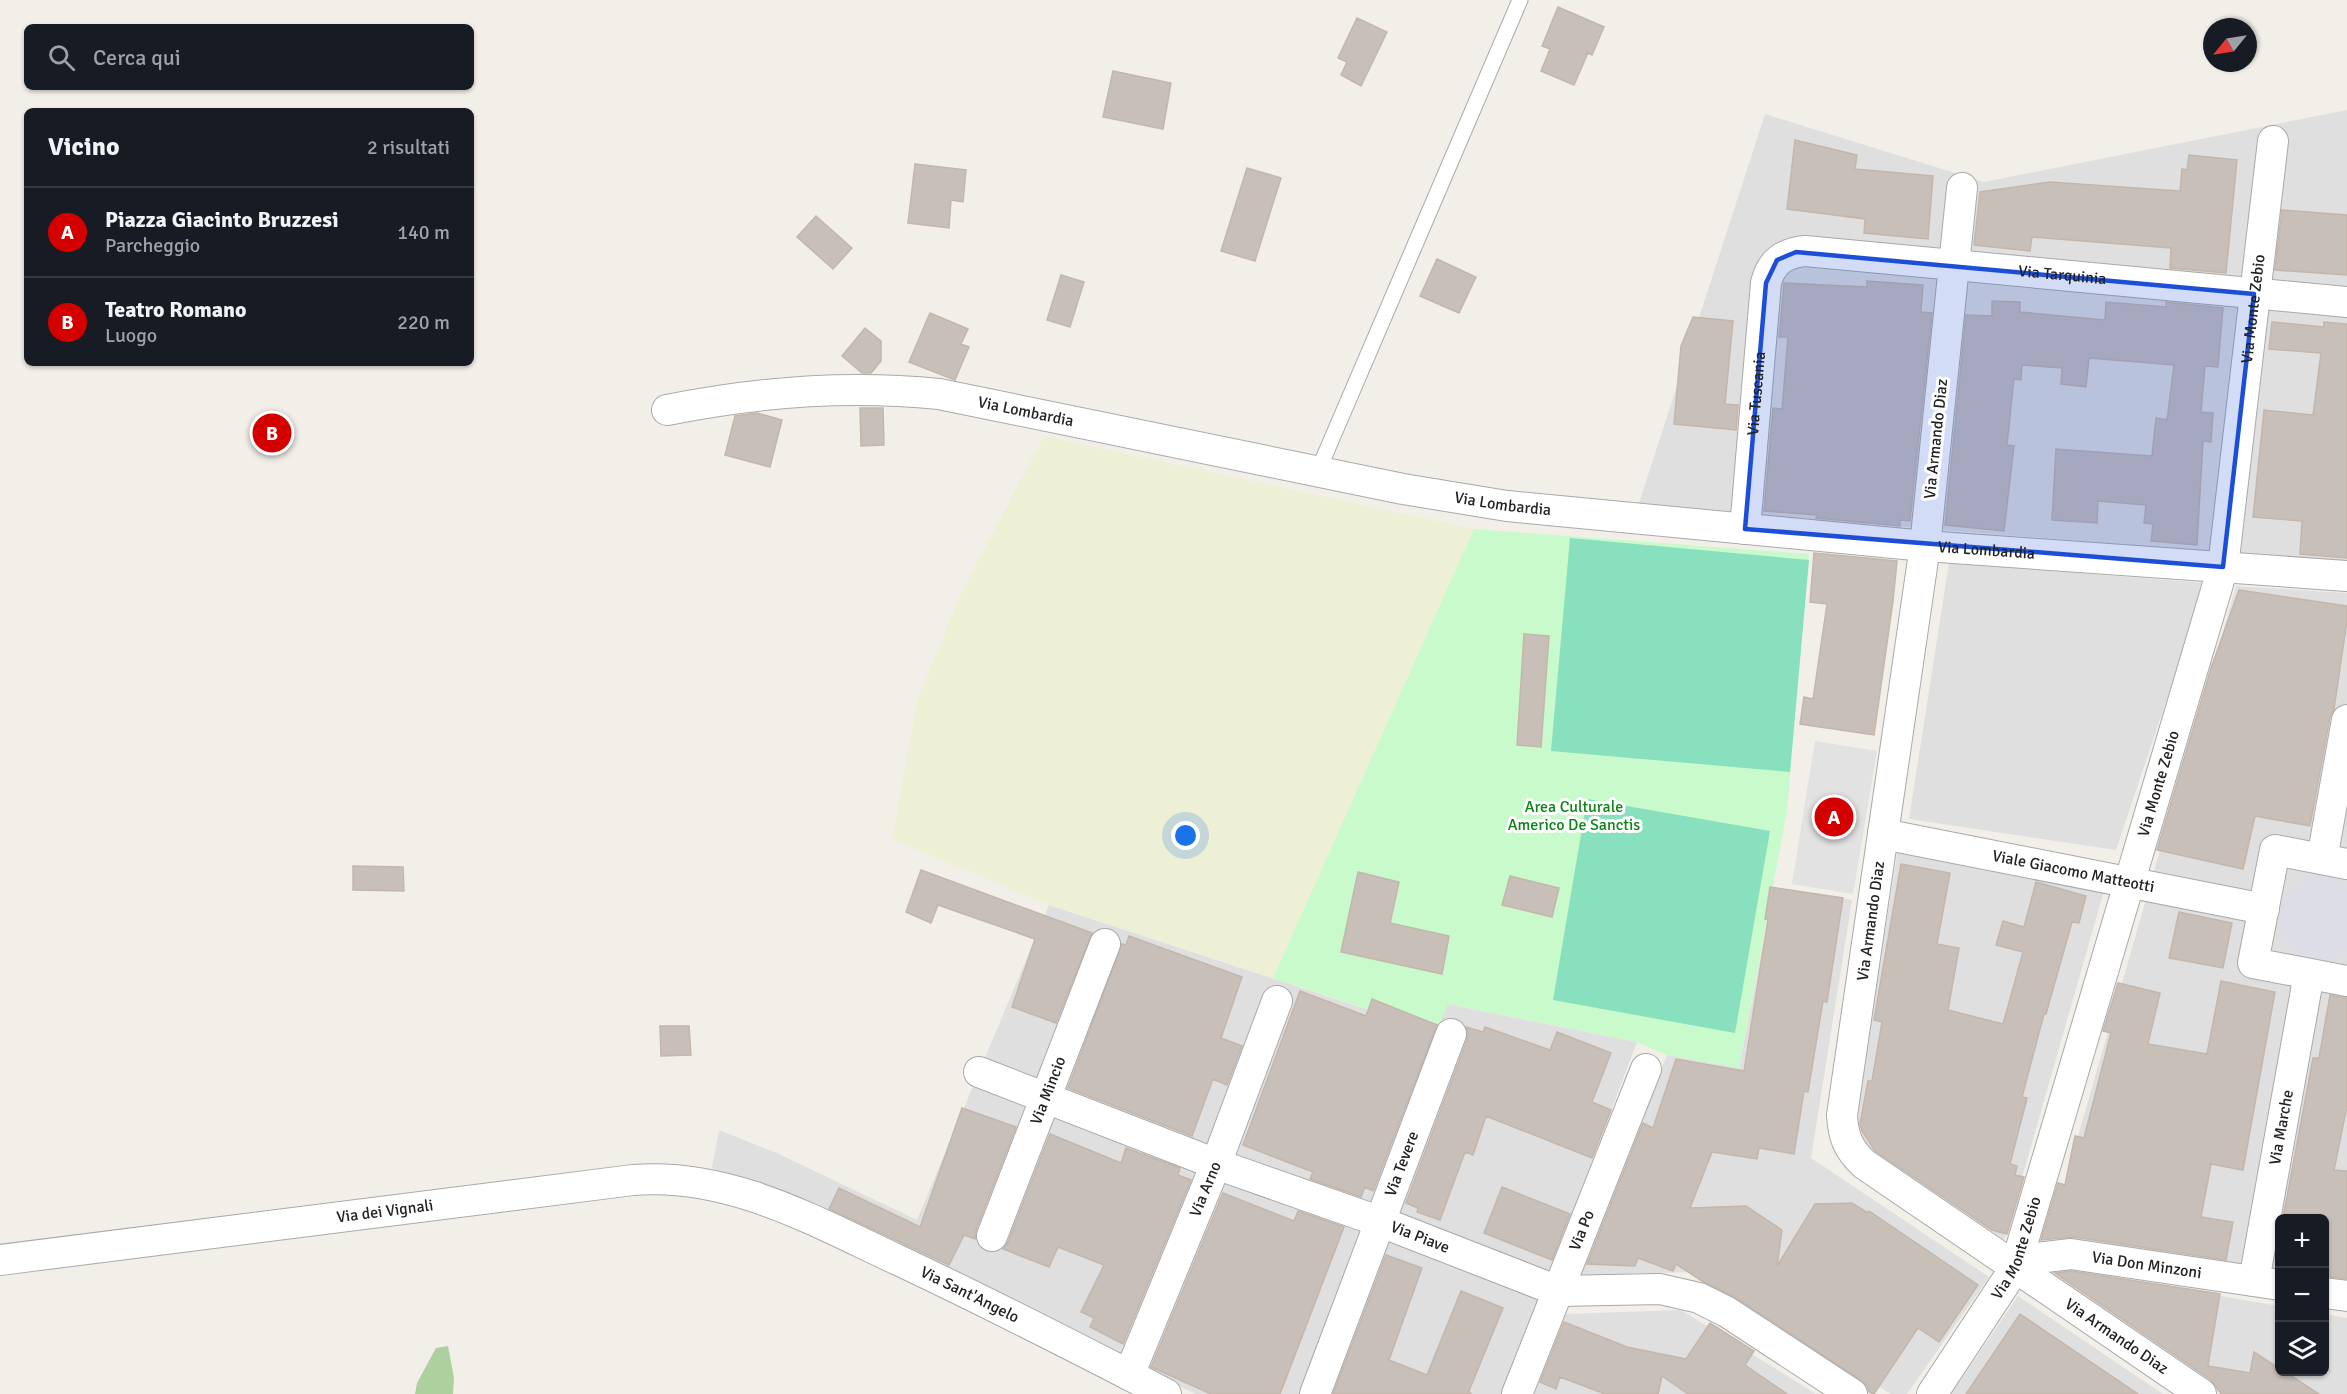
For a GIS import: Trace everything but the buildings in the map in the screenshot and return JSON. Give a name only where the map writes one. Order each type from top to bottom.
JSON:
[{"type":"street","name":"Via Monte Zebio","points":[[1932,1394],[2015,1268],[2223,567],[2273,141]]},
{"type":"street","name":"Via Armando Diaz","points":[[1962,188],[1925,546],[1842,1116],[1846,1142],[1864,1164],[2201,1394]]},
{"type":"street","name":"Via Tarquinia","points":[[1778,260],[1786,255],[1805,251],[2347,302]]},
{"type":"street","name":"Via Tuscania","points":[[1745,529],[1766,283],[1768,274],[1778,260]]},
{"type":"street","name":"Via Lombardia","points":[[667,410],[760,395],[846,391],[911,392],[967,399],[1437,495],[1508,506],[1925,546],[2347,576]]},
{"type":"street","points":[[2347,720],[2335,862],[2275,850],[2253,963],[2347,981]]},
{"type":"street","name":"Viale Giacomo Matteotti","points":[[1883,834],[2264,909]]},
{"type":"street","name":"Via Mincio","points":[[992,1236],[1105,944]]},
{"type":"street","name":"Via Marche","points":[[2267,1283],[2309,974]]},
{"type":"street","name":"Via Arno","points":[[1129,1375],[1216,1164],[1277,1000]]},
{"type":"street","name":"Via Tevere","points":[[1315,1394],[1451,1034]]},
{"type":"street","name":"Via Po","points":[[1517,1394],[1646,1069]]},
{"type":"street","name":"Via Piave","points":[[979,1072],[1216,1164],[1381,1222],[1558,1291],[1660,1289],[1699,1298],[1726,1312],[1852,1394]]},
{"type":"street","name":"Via dei Vignali","points":[[0,1260],[655,1178],[699,1181],[769,1202]]},
{"type":"street","name":"Via Sant'Angelo","points":[[769,1202],[931,1276],[1166,1394]]},
{"type":"street","name":"Via Don Minzoni","points":[[2015,1268],[2037,1258],[2071,1254],[2267,1283]]},
{"type":"street","points":[[2329,1294],[2347,1296]]},
{"type":"lane","points":[[1318,471],[1520,0]]},
{"type":"highlighted area","points":[[1796,252],[2254,294],[2223,567],[1745,529],[1766,283],[1777,260]]},
{"type":"shaded area","points":[[2347,110],[2347,562],[1638,506],[1765,114],[1984,182]]},
{"type":"shaded area","points":[[1949,563],[2206,583],[2116,850],[1909,819]]},
{"type":"shaded area","points":[[2236,586],[2347,593],[2347,1286],[2329,1283],[2329,1214],[2275,1214],[2275,1274],[2049,1237]]},
{"type":"shaded area","points":[[1815,741],[1877,751],[1853,894],[1792,884]]},
{"type":"shaded area","points":[[1898,849],[2104,891],[2003,1244],[1852,1141]]},
{"type":"shaded area","points":[[2318,876],[2333,878],[2347,885],[2347,951],[2335,958],[2325,960],[2310,959],[2291,949],[2283,937],[2280,926],[2279,912],[2287,893],[2304,879]]},
{"type":"shaded area","points":[[1774,887],[1852,900],[1811,1158],[1989,1277],[1907,1394],[1891,1394],[1695,1272],[1576,1275],[1667,1055],[1739,1068]]},
{"type":"shaded area","points":[[1049,905],[1436,1032],[1447,1004],[1637,1042],[1504,1394],[1196,1394],[928,1265],[712,1168],[719,1130],[779,1154],[917,1220]]},
{"type":"shaded area","points":[[2052,1267],[2275,1305],[2275,1376],[2329,1376],[2329,1315],[2347,1318],[2347,1394],[2226,1394],[2045,1279]]},
{"type":"shaded area","points":[[2018,1296],[2163,1394],[1951,1394]]},
{"type":"shaded area","points":[[1681,1310],[1816,1394],[1534,1394],[1566,1314]]},
{"type":"green space","points":[[1044,436],[1474,529],[1273,978],[1049,905],[892,839],[917,701],[960,595]]},
{"type":"green space","name":"Area Culturale Americo De Sanctis","points":[[1474,529],[1809,554],[1787,811],[1739,1068],[1667,1055],[1637,1042],[1448,1004],[1437,1032],[1273,978]]},
{"type":"green space","points":[[1570,538],[1809,560],[1790,772],[1551,751]]},
{"type":"green space","points":[[1587,799],[1770,831],[1735,1033],[1553,1000]]},
{"type":"green space","points":[[448,1346],[454,1378],[453,1394],[415,1394],[417,1383],[436,1348]]},
{"type":"place","name":"Teatro Romano","points":[[272,433]]},
{"type":"place","name":"Piazza Giacinto Bruzzesi","points":[[1834,817]]}]
